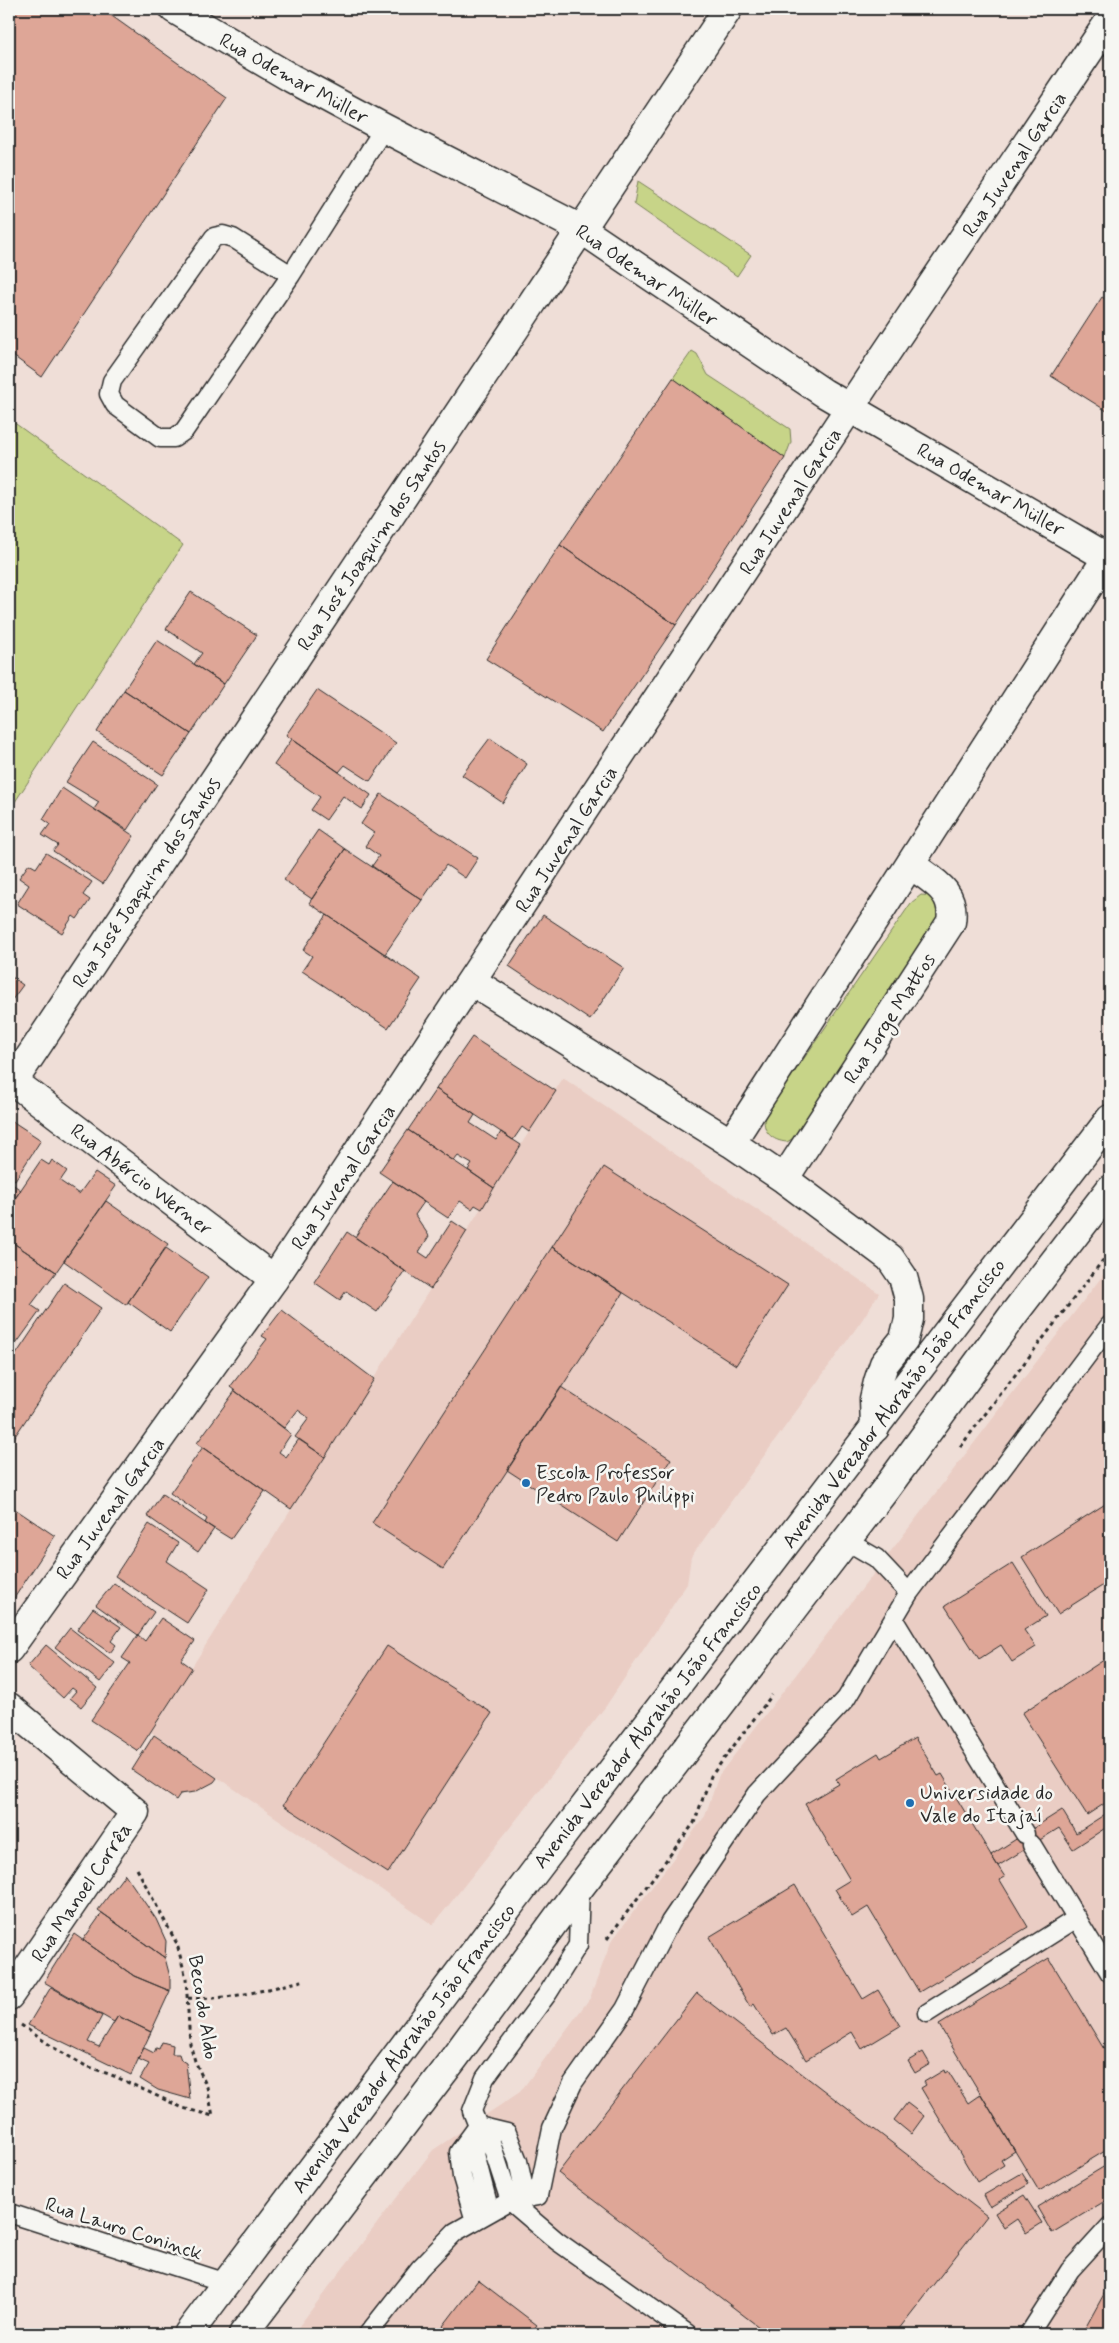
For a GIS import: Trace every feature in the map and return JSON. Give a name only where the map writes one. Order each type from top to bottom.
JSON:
[{"type":"main road","name":"Rua Odemar Müller","points":[[174,9],[291,78],[384,128],[582,229],[824,393],[1109,556]]},
{"type":"main road","name":"Rua José Joaquim dos Santos","points":[[11,1080],[728,9]]},
{"type":"main road","name":"Rua Juvenal Garcia","points":[[9,1649],[274,1279],[473,982],[889,349],[1110,20]]},
{"type":"main road","points":[[731,1143],[1109,556]]},
{"type":"main road","name":"Rua Jorge Mattos","points":[[784,1179],[951,922],[953,908],[947,893],[910,864]]},
{"type":"main road","points":[[473,982],[731,1143],[784,1179],[890,1258],[903,1277],[909,1299],[909,1319],[904,1339],[884,1364],[878,1382],[874,1399],[875,1428]]},
{"type":"main road","name":"Rua Abércio Werner","points":[[11,1080],[274,1279]]},
{"type":"main road","name":"Avenida Vereador Abrahão João Francisco","points":[[188,2334],[533,1874],[1110,1119]]},
{"type":"main road","points":[[243,2334],[455,2057],[580,1887],[890,1482],[1013,1315],[1110,1189]]},
{"type":"main road","name":"Rua Manoel Corrêa","points":[[9,1706],[135,1812],[12,2009]]},
{"type":"lane","points":[[290,275],[233,238],[224,236],[214,237],[112,381],[109,394],[115,405],[160,438],[174,438],[184,431],[290,275],[384,128]]},
{"type":"lane","points":[[368,2334],[420,2268],[455,2232],[490,2212],[518,2200],[538,2196],[552,2128],[573,2083],[625,2009],[670,1922],[757,1794],[846,1699],[909,1593],[1110,1325]]},
{"type":"lane","points":[[845,1540],[876,1558],[909,1593]]},
{"type":"lane","points":[[894,1620],[1110,1972]]},
{"type":"lane","points":[[580,1887],[578,1945],[548,1993],[485,2078],[472,2111],[478,2126],[491,2143],[518,2200],[557,2241],[688,2334]]},
{"type":"lane","points":[[927,2013],[1077,1918]]},
{"type":"lane","points":[[478,2126],[475,2154],[490,2212]]},
{"type":"lane","points":[[475,2221],[462,2177],[458,2152],[478,2126]]},
{"type":"lane","name":"Rua Lauro Coninck","points":[[9,2213],[227,2283]]},
{"type":"lane","points":[[1029,2334],[1070,2270],[1110,2226]]},
{"type":"path","points":[[956,1453],[1110,1250]]},
{"type":"path","points":[[606,1940],[694,1823],[711,1776],[776,1690]]},
{"type":"path","name":"Beco do Aldo","points":[[12,2009],[54,2048],[84,2065],[114,2076],[183,2108],[213,2116],[207,2087],[195,2061],[190,2044],[186,1978],[177,1944],[119,1836]]},
{"type":"path","points":[[188,1998],[208,2000],[226,1998],[306,1980]]},
{"type":"shaded area","name":"Escola Professor Pedro Paulo Philippi","points":[[563,1078],[879,1293],[862,1320],[691,1557],[687,1584],[606,1706],[433,1925],[151,1732]]},
{"type":"shaded area","name":"Universidade do Vale do Itajaí","points":[[1110,1266],[1110,2334],[293,2334],[433,2150],[520,2092],[590,1998],[611,1942],[705,1816],[719,1775]]},
{"type":"green space","points":[[638,181],[751,255],[737,276],[634,204]]},
{"type":"green space","points":[[692,351],[697,354],[708,375],[790,429],[791,442],[785,458],[673,378]]},
{"type":"green space","points":[[9,419],[183,545],[9,811]]},
{"type":"green space","points":[[921,895],[935,896],[944,909],[795,1137],[787,1142],[772,1137],[766,1130],[765,1115],[911,903]]},
{"type":"building","points":[[9,9],[102,9],[227,98],[42,377],[9,353]]},
{"type":"building","points":[[1102,297],[1110,302],[1110,413],[1051,376]]},
{"type":"building","points":[[673,378],[785,458],[676,625],[560,545]]},
{"type":"building","points":[[560,545],[676,625],[603,732],[486,659]]},
{"type":"building","points":[[191,592],[257,635],[224,684],[194,664],[202,653],[166,629]]},
{"type":"building","points":[[157,640],[224,684],[191,734],[124,690]]},
{"type":"building","points":[[124,690],[191,734],[163,775],[97,732]]},
{"type":"building","points":[[317,690],[396,743],[370,781],[345,765],[339,772],[286,735]]},
{"type":"building","points":[[490,738],[527,764],[503,803],[462,775]]},
{"type":"building","points":[[292,739],[371,795],[362,809],[343,796],[326,820],[311,810],[320,797],[274,765]]},
{"type":"building","points":[[93,742],[157,784],[127,830],[94,809],[99,802],[66,782]]},
{"type":"building","points":[[62,788],[134,836],[103,884],[53,851],[58,845],[42,835],[50,824],[43,819]]},
{"type":"building","points":[[381,794],[478,858],[465,878],[446,865],[422,900],[372,866],[379,856],[365,846],[374,833],[361,824]]},
{"type":"building","points":[[318,830],[345,849],[312,899],[284,880]]},
{"type":"building","points":[[345,849],[422,900],[385,954],[309,903]]},
{"type":"building","points":[[46,853],[92,882],[83,895],[90,900],[77,919],[73,916],[62,933],[17,904],[29,885],[19,878],[29,864],[36,868]]},
{"type":"building","points":[[327,915],[421,979],[388,1028],[302,971],[312,956],[303,950]]},
{"type":"building","points":[[543,915],[624,968],[590,1020],[509,966]]},
{"type":"building","points":[[9,975],[23,985],[9,1004]]},
{"type":"building","points":[[472,1037],[556,1091],[529,1132],[522,1127],[513,1140],[436,1089]]},
{"type":"building","points":[[436,1089],[475,1115],[470,1123],[496,1140],[501,1132],[521,1145],[494,1188],[468,1170],[472,1164],[458,1156],[454,1161],[408,1130]]},
{"type":"building","points":[[9,1119],[41,1140],[15,1180],[11,1178],[9,1182]]},
{"type":"building","points":[[408,1130],[494,1188],[482,1209],[475,1205],[472,1209],[460,1201],[448,1218],[379,1172]]},
{"type":"building","points":[[41,1160],[49,1165],[52,1160],[67,1171],[60,1181],[79,1194],[95,1172],[116,1186],[56,1272],[9,1240],[9,1207]]},
{"type":"building","points":[[604,1167],[788,1285],[736,1365],[552,1247]]},
{"type":"building","points":[[393,1181],[424,1202],[415,1215],[429,1236],[419,1252],[428,1258],[452,1221],[467,1231],[431,1289],[355,1237]]},
{"type":"building","points":[[9,1182],[21,1190],[9,1207]]},
{"type":"building","points":[[106,1201],[168,1244],[126,1305],[64,1261]]},
{"type":"building","points":[[347,1232],[405,1271],[377,1312],[346,1291],[340,1300],[314,1282]]},
{"type":"building","points":[[9,1240],[56,1272],[31,1305],[40,1311],[14,1347],[11,1344],[9,1347]]},
{"type":"building","points":[[552,1247],[623,1293],[443,1569],[372,1523]]},
{"type":"building","points":[[166,1248],[208,1277],[170,1332],[128,1302]]},
{"type":"building","points":[[64,1283],[101,1308],[9,1445],[9,1365]]},
{"type":"building","points":[[282,1310],[374,1379],[325,1457],[295,1437],[309,1418],[298,1410],[284,1428],[230,1387],[267,1339],[262,1336]]},
{"type":"building","points":[[561,1387],[671,1459],[618,1542],[507,1470]]},
{"type":"building","points":[[235,1391],[291,1434],[279,1452],[286,1457],[299,1439],[325,1457],[291,1509],[197,1443]]},
{"type":"building","points":[[203,1447],[265,1491],[231,1539],[205,1523],[207,1519],[170,1493]]},
{"type":"building","points":[[162,1494],[214,1529],[198,1552],[147,1516]]},
{"type":"building","points":[[1110,1501],[1110,1581],[1058,1614],[1022,1557]]},
{"type":"building","points":[[12,1507],[55,1536],[9,1606],[9,1511]]},
{"type":"building","points":[[149,1524],[178,1543],[167,1561],[209,1589],[187,1623],[115,1576]]},
{"type":"building","points":[[1013,1563],[1046,1616],[1024,1630],[1036,1647],[1012,1662],[1001,1645],[979,1659],[945,1606]]},
{"type":"building","points":[[114,1583],[154,1612],[138,1635],[96,1605]]},
{"type":"building","points":[[93,1608],[121,1627],[111,1641],[116,1645],[110,1653],[77,1630]]},
{"type":"building","points":[[161,1618],[195,1641],[181,1660],[192,1668],[138,1751],[91,1720],[130,1663],[122,1658],[138,1635],[145,1641]]},
{"type":"building","points":[[70,1628],[115,1663],[100,1682],[55,1647]]},
{"type":"building","points":[[46,1645],[97,1688],[81,1707],[70,1698],[76,1691],[72,1688],[63,1698],[28,1666]]},
{"type":"building","points":[[387,1646],[492,1713],[388,1873],[283,1805]]},
{"type":"building","points":[[1110,1656],[1110,1800],[1087,1815],[1022,1713]]},
{"type":"building","points":[[154,1735],[217,1778],[214,1782],[195,1792],[180,1794],[176,1800],[132,1770]]},
{"type":"building","points":[[915,1738],[938,1776],[942,1774],[1005,1877],[1000,1880],[1028,1927],[919,1992],[868,1907],[852,1917],[835,1889],[850,1880],[805,1804],[839,1784],[836,1779],[878,1753],[881,1758]]},
{"type":"building","points":[[1062,1810],[1076,1833],[1110,1811],[1110,1825],[1073,1849],[1059,1828],[998,1866],[991,1855]]},
{"type":"building","points":[[125,1874],[156,1919],[166,1941],[165,1958],[98,1910]]},
{"type":"building","points":[[795,1885],[863,1999],[878,1990],[900,2026],[862,2049],[852,2032],[806,2060],[786,2028],[773,2035],[754,2004],[750,2007],[709,1937]]},
{"type":"building","points":[[102,1913],[165,1958],[170,1977],[170,1991],[134,1976],[83,1940]]},
{"type":"building","points":[[74,1934],[134,1976],[170,1991],[151,2032],[118,2016],[114,2022],[44,1982]]},
{"type":"building","points":[[1049,1958],[1110,2059],[1110,2148],[1039,2191],[939,2025]]},
{"type":"building","points":[[51,1987],[102,2016],[88,2042],[99,2047],[118,2016],[151,2032],[131,2075],[28,2025]]},
{"type":"building","points":[[697,1993],[987,2216],[895,2334],[768,2334],[558,2173]]},
{"type":"building","points":[[162,2042],[173,2045],[172,2054],[179,2054],[181,2060],[186,2063],[190,2099],[158,2090],[140,2079],[149,2064],[138,2059],[144,2048],[154,2053],[156,2048],[159,2049]]},
{"type":"building","points":[[923,2052],[930,2064],[915,2073],[908,2061]]},
{"type":"building","points":[[944,2070],[945,2073],[948,2071],[968,2103],[981,2094],[1015,2151],[1001,2160],[1004,2165],[977,2182],[921,2088],[926,2085],[924,2082]]},
{"type":"building","points":[[907,2103],[924,2116],[911,2134],[894,2120]]},
{"type":"building","points":[[1110,2163],[1110,2198],[1052,2233],[1037,2207]]},
{"type":"building","points":[[1022,2173],[1029,2184],[990,2207],[984,2195]]},
{"type":"building","points":[[1024,2195],[1042,2223],[1026,2233],[1017,2219],[1004,2228],[995,2213]]},
{"type":"building","points":[[478,2280],[537,2325],[530,2334],[437,2334]]},
{"type":"building","points":[[1110,2283],[1110,2334],[1082,2334]]},
{"type":"place","name":"Escola Professor Pedro Paulo Philippi","points":[[526,1483]]},
{"type":"place","name":"Universidade do Vale do Itajaí","points":[[910,1803]]}]
